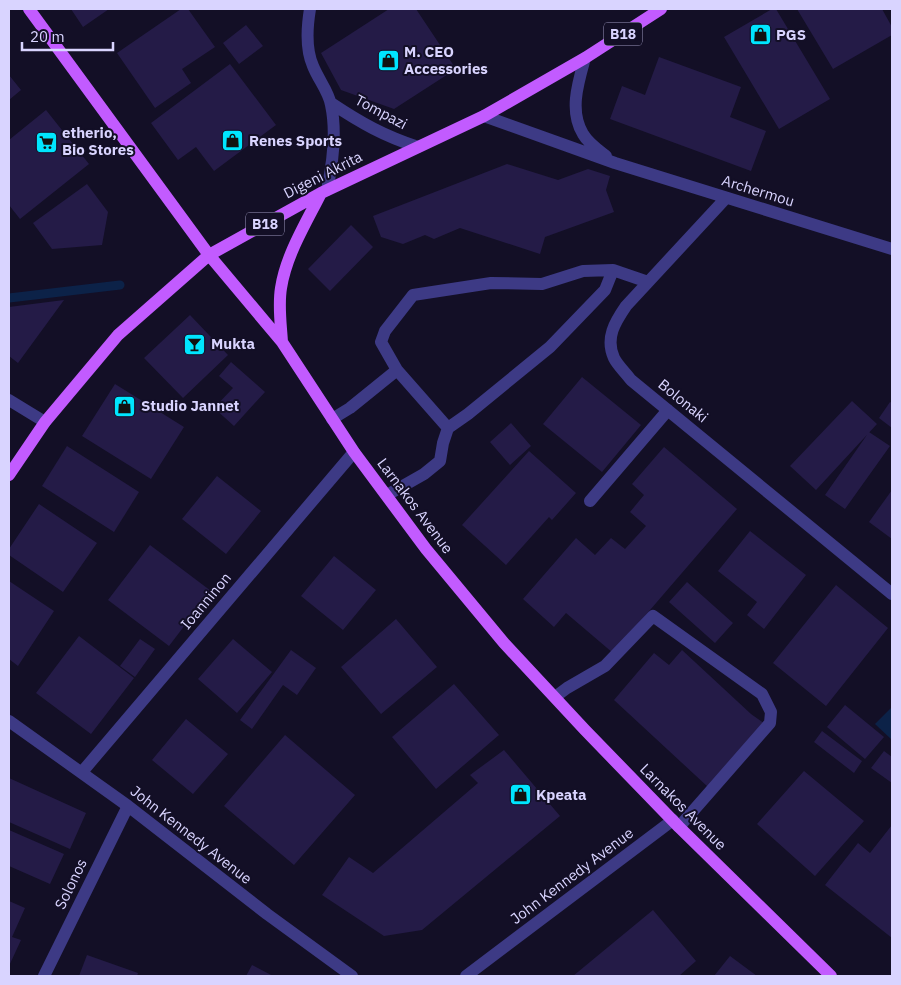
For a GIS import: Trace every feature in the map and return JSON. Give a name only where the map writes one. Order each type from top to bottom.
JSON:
[{"type":"main road","name":"Larnakos Avenue","points":[[29,9],[209,254],[282,342],[354,452],[426,549],[504,642],[555,698],[676,824],[832,976]]},
{"type":"main road","name":"Digeni Akrita","points":[[9,475],[45,422],[118,335],[209,254],[324,191],[484,116],[585,58],[661,9]]},
{"type":"main road","points":[[282,342],[281,288],[295,245],[324,191]]},
{"type":"street","name":"Tompazi","points":[[310,9],[308,24],[310,58],[331,103],[334,145],[324,191]]},
{"type":"street","name":"Archermou","points":[[585,58],[576,89],[576,108],[579,124],[584,135],[594,147],[615,163]]},
{"type":"street","name":"Tompazi","points":[[331,103],[372,129],[392,139],[418,148]]},
{"type":"street","name":"Archermou","points":[[484,116],[615,163],[892,249]]},
{"type":"street","name":"Bolonaki","points":[[726,198],[626,306],[614,324],[610,340],[614,358],[631,380],[892,594]]},
{"type":"street","points":[[387,495],[424,474],[440,461],[448,428],[550,347],[605,290],[613,270]]},
{"type":"street","points":[[448,428],[397,370],[381,342],[385,331],[414,294],[491,283],[542,284],[583,271],[613,270],[648,282]]},
{"type":"street","points":[[332,419],[350,408],[397,370]]},
{"type":"street","points":[[9,400],[45,422]]},
{"type":"street","points":[[590,501],[668,410]]},
{"type":"street","name":"Ioanninon","points":[[82,772],[354,452]]},
{"type":"street","name":"John Kennedy Avenue","points":[[466,976],[676,824],[770,723],[771,712],[762,694],[653,616],[605,666],[555,698]]},
{"type":"street","name":"John Kennedy Avenue","points":[[9,720],[128,806],[267,914],[352,976]]},
{"type":"street","name":"Solonos","points":[[44,976],[128,806]]},
{"type":"water","points":[[892,709],[892,740],[875,724]]},
{"type":"building","points":[[71,9],[109,9],[83,27]]},
{"type":"building","points":[[181,9],[188,9],[215,47],[182,69],[191,83],[155,108],[117,53]]},
{"type":"building","name":"M. CEO Accessories","points":[[389,9],[416,9],[456,69],[394,109],[341,90],[321,53]]},
{"type":"building","points":[[772,9],[776,9],[830,99],[779,129],[724,37]]},
{"type":"building","points":[[797,9],[882,9],[892,27],[892,35],[833,69]]},
{"type":"building","points":[[246,25],[263,46],[239,64],[223,43]]},
{"type":"building","points":[[659,57],[741,87],[730,117],[766,131],[751,171],[610,119],[622,86],[645,95]]},
{"type":"building","points":[[230,64],[276,125],[214,171],[196,147],[178,160],[151,123]]},
{"type":"building","points":[[9,75],[21,90],[9,100]]},
{"type":"building","points":[[46,110],[89,164],[20,219],[9,205],[9,140]]},
{"type":"building","points":[[507,164],[558,180],[588,169],[610,176],[606,190],[614,212],[545,237],[540,254],[460,228],[434,239],[425,235],[403,244],[381,237],[373,216]]},
{"type":"building","points":[[87,184],[108,212],[102,245],[52,249],[33,223]]},
{"type":"building","points":[[351,225],[373,247],[330,291],[308,269]]},
{"type":"building","points":[[64,300],[18,363],[9,356],[9,307]]},
{"type":"building","points":[[190,315],[228,355],[183,398],[144,358]]},
{"type":"building","points":[[231,362],[265,392],[234,426],[214,408],[233,388],[219,376]]},
{"type":"building","points":[[582,377],[641,425],[602,472],[543,424]]},
{"type":"building","points":[[115,384],[184,427],[151,479],[82,436]]},
{"type":"building","points":[[852,401],[877,424],[816,490],[790,466]]},
{"type":"building","points":[[890,402],[892,403],[892,428],[879,418]]},
{"type":"building","points":[[511,423],[531,446],[510,465],[490,442]]},
{"type":"building","points":[[869,432],[890,446],[845,509],[825,495]]},
{"type":"building","points":[[67,446],[139,492],[114,532],[42,486]]},
{"type":"building","points":[[664,447],[737,509],[613,653],[566,613],[554,627],[523,599],[576,538],[595,555],[611,538],[625,549],[646,526],[630,512],[644,495],[632,484]]},
{"type":"building","points":[[529,451],[576,493],[552,520],[549,517],[506,565],[462,525]]},
{"type":"building","points":[[217,476],[261,511],[226,554],[182,519]]},
{"type":"building","points":[[892,490],[892,539],[869,522]]},
{"type":"building","points":[[39,504],[97,543],[63,592],[9,555],[9,549]]},
{"type":"building","points":[[750,531],[806,575],[764,629],[747,615],[757,602],[718,571]]},
{"type":"building","points":[[150,545],[211,591],[169,646],[108,600]]},
{"type":"building","points":[[334,556],[376,590],[343,630],[301,596]]},
{"type":"building","points":[[9,581],[54,611],[18,666],[9,659]]},
{"type":"building","points":[[687,582],[733,623],[715,643],[669,602]]},
{"type":"building","points":[[836,585],[888,628],[826,706],[773,663]]},
{"type":"building","points":[[396,619],[437,667],[381,714],[341,667]]},
{"type":"building","points":[[79,636],[134,678],[91,734],[36,693]]},
{"type":"building","points":[[140,639],[155,649],[135,677],[120,666]]},
{"type":"building","points":[[233,639],[272,672],[237,713],[198,679]]},
{"type":"building","points":[[291,650],[316,668],[297,695],[283,685],[252,729],[240,720]]},
{"type":"building","points":[[682,650],[751,714],[765,724],[708,787],[614,700],[654,653],[669,665]]},
{"type":"building","points":[[454,684],[499,735],[436,789],[392,737]]},
{"type":"building","points":[[845,705],[884,737],[865,759],[827,727]]},
{"type":"building","points":[[186,719],[228,754],[193,794],[152,760]]},
{"type":"building","points":[[822,731],[862,761],[854,773],[814,742]]},
{"type":"building","points":[[285,735],[355,795],[294,865],[224,806]]},
{"type":"building","points":[[504,750],[560,816],[422,930],[384,936],[322,895],[349,857],[373,873],[478,783],[470,775]]},
{"type":"building","points":[[884,751],[892,757],[892,783],[871,768]]},
{"type":"building","points":[[804,771],[864,821],[815,876],[757,824]]},
{"type":"building","points":[[9,778],[86,813],[70,849],[9,822]]},
{"type":"building","points":[[892,825],[892,938],[825,885],[858,843],[870,853]]},
{"type":"building","points":[[9,830],[64,854],[50,884],[9,866]]},
{"type":"building","points":[[9,901],[25,908],[12,937],[21,940],[9,966]]},
{"type":"building","points":[[653,910],[696,961],[679,976],[573,976]]},
{"type":"building","points":[[87,955],[138,973],[137,976],[79,976]]},
{"type":"building","points":[[730,956],[757,976],[714,976]]},
{"type":"building","points":[[252,965],[273,976],[246,976]]},
{"type":"waterway","points":[[9,298],[120,285]]},
{"type":"place","name":"PGS","points":[[760,35]]},
{"type":"place","name":"M. CEO Accessories","points":[[388,61]]},
{"type":"place","name":"Renes Sports","points":[[233,141]]},
{"type":"place","name":"etherio, Bio Stores","points":[[46,142]]},
{"type":"place","name":"Mukta","points":[[195,344]]},
{"type":"place","name":"Studio Jannet","points":[[125,406]]},
{"type":"place","name":"Kpeata","points":[[520,795]]}]
